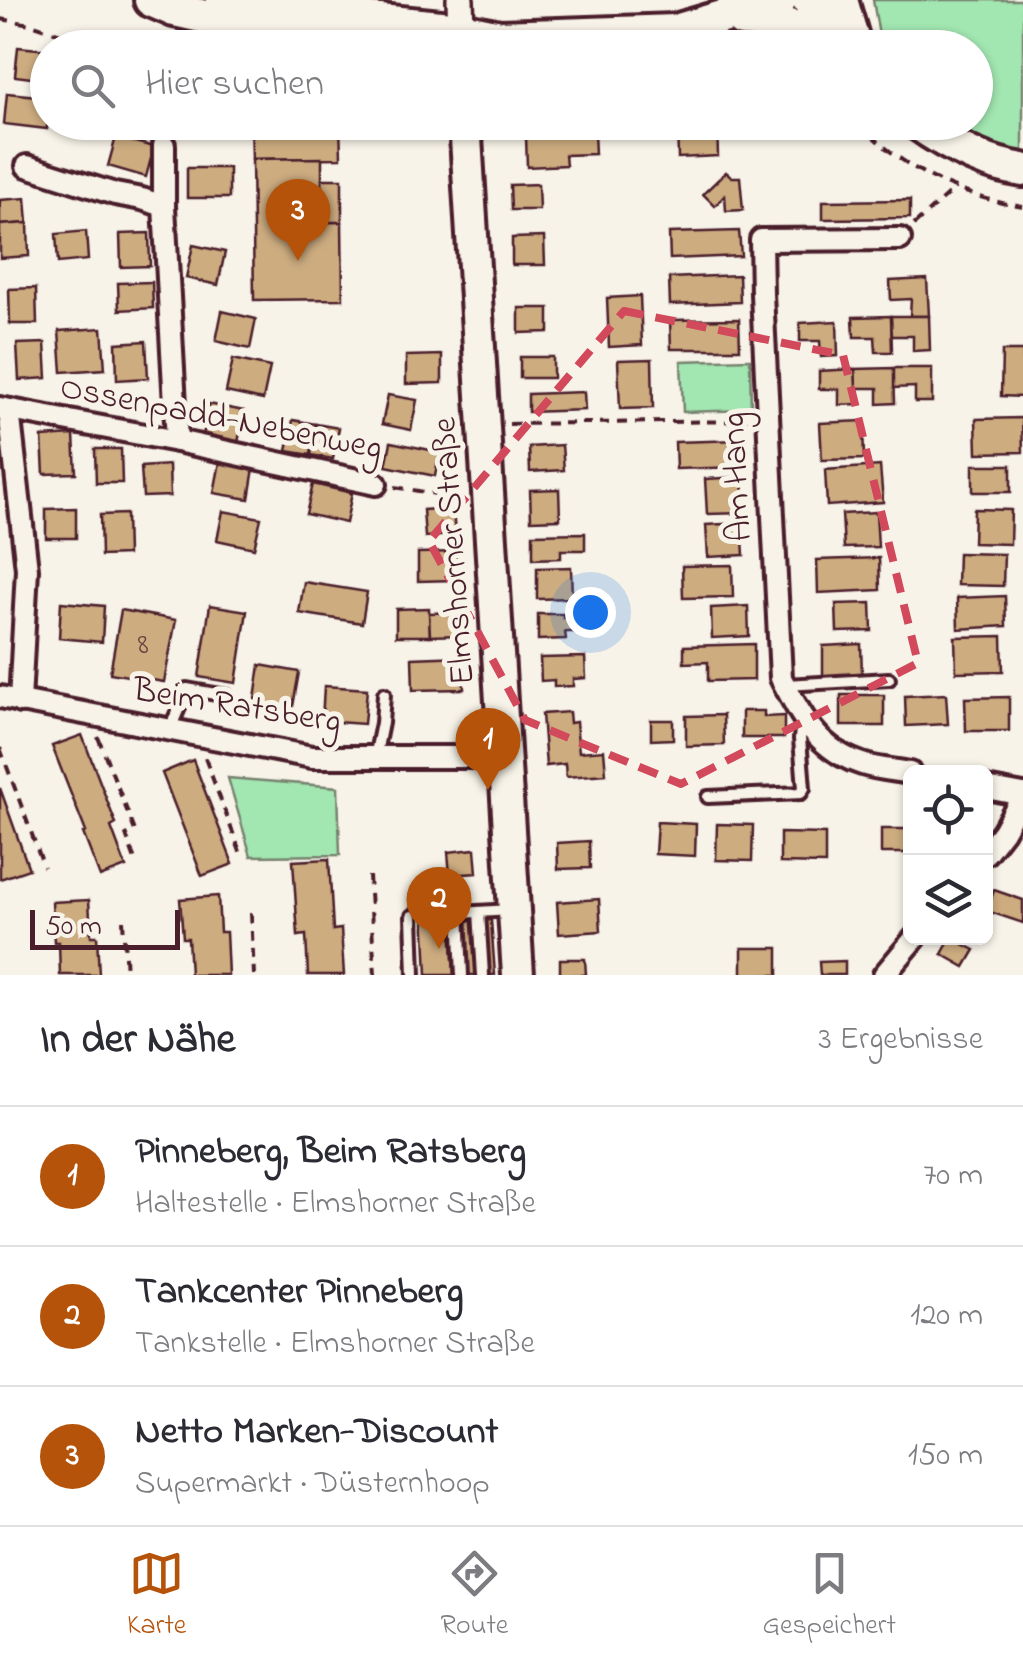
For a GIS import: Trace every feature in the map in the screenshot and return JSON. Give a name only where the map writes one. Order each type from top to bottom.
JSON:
[{"type":"main road","points":[[151,0],[174,10],[264,30]]},
{"type":"main road","points":[[222,0],[360,19],[461,25]]},
{"type":"main road","points":[[680,30],[780,0]]},
{"type":"main road","points":[[809,0],[830,30]]},
{"type":"main road","points":[[841,0],[841,30]]},
{"type":"main road","points":[[722,19],[784,24],[800,30]]},
{"type":"main road","name":"Elmshorner Straße","points":[[466,140],[518,975]]},
{"type":"main road","points":[[943,140],[1007,168],[1023,170]]},
{"type":"street","points":[[164,145],[177,441]]},
{"type":"street","points":[[27,166],[164,206]]},
{"type":"street","name":"Am Hang","points":[[900,239],[761,240],[781,678],[802,717],[825,746],[862,764],[903,773]]},
{"type":"street","name":"Ossenpadd-Nebenweg","points":[[5,409],[376,484]]},
{"type":"street","name":"Beim Ratsberg","points":[[5,409],[27,568],[10,699],[312,757],[505,757]]},
{"type":"street","points":[[993,789],[1023,795],[993,844]]},
{"type":"street","points":[[884,975],[909,945]]},
{"type":"lane","points":[[785,685],[888,680]]},
{"type":"lane","points":[[170,730],[188,689],[227,696]]},
{"type":"lane","points":[[375,759],[384,694]]},
{"type":"lane","points":[[708,797],[801,793],[802,717]]},
{"type":"lane","points":[[462,975],[459,913],[514,910]]},
{"type":"lane","points":[[479,912],[483,975]]},
{"type":"lane","points":[[412,916],[414,975]]},
{"type":"lane","points":[[460,950],[481,949]]},
{"type":"path","points":[[0,18],[49,30]]},
{"type":"path","points":[[876,140],[913,167],[955,188],[1023,207]]},
{"type":"path","points":[[900,239],[955,188]]},
{"type":"path","points":[[484,424],[767,421]]},
{"type":"path","name":"Ossenpadd-Nebenweg","points":[[376,484],[489,504]]},
{"type":"path","points":[[90,715],[135,831],[126,835],[136,862]]},
{"type":"path","points":[[196,735],[242,857]]},
{"type":"path","points":[[0,748],[44,867]]},
{"type":"path","points":[[369,876],[375,975]]},
{"type":"path","points":[[251,913],[254,975]]},
{"type":"path","points":[[122,920],[126,975]]},
{"type":"highlighted area","points":[[624,311],[843,355],[918,663],[681,784],[525,720],[429,541]]},
{"type":"green space","points":[[873,0],[1023,0],[1023,157],[1014,157],[982,140],[993,140],[993,30],[878,30]]},
{"type":"green space","points":[[750,359],[751,410],[683,412],[681,361]]},
{"type":"green space","points":[[228,778],[338,787],[340,855],[251,856]]},
{"type":"building","points":[[18,47],[30,48],[30,78],[15,76]]},
{"type":"building","points":[[7,93],[30,95],[30,127],[4,124]]},
{"type":"building","points":[[115,140],[154,147],[146,177],[108,166]]},
{"type":"building","points":[[251,140],[340,140],[341,158],[252,159]]},
{"type":"building","points":[[526,140],[594,140],[595,154],[565,155],[566,165],[527,167]]},
{"type":"building","points":[[678,140],[718,140],[718,156],[678,158]]},
{"type":"building","points":[[322,158],[322,222],[342,222],[343,299],[254,300],[252,159]]},
{"type":"building","points":[[187,168],[229,168],[229,198],[187,198]]},
{"type":"building","points":[[726,172],[740,177],[743,210],[726,211],[725,195],[715,206],[703,194]]},
{"type":"building","points":[[322,179],[342,179],[342,222],[322,222]]},
{"type":"building","points":[[538,184],[539,210],[511,210],[510,185]]},
{"type":"building","points":[[26,198],[28,223],[0,225],[0,200]]},
{"type":"building","points":[[910,200],[910,218],[823,219],[823,201]]},
{"type":"building","points":[[28,223],[29,256],[0,258],[0,225]]},
{"type":"building","points":[[86,231],[88,260],[58,263],[56,234]]},
{"type":"building","points":[[739,231],[741,256],[670,259],[669,233]]},
{"type":"building","points":[[149,233],[150,266],[121,267],[120,234]]},
{"type":"building","points":[[544,237],[545,265],[512,265],[512,238]]},
{"type":"building","points":[[193,245],[225,252],[218,285],[186,278]]},
{"type":"building","points":[[739,275],[740,302],[670,305],[669,278]]},
{"type":"building","points":[[927,279],[929,316],[910,316],[911,299],[891,300],[890,281]]},
{"type":"building","points":[[152,282],[153,308],[119,310],[118,283]]},
{"type":"building","points":[[36,288],[37,324],[10,324],[9,289]]},
{"type":"building","points":[[640,296],[642,345],[609,347],[607,298]]},
{"type":"building","points":[[519,308],[549,308],[549,332],[519,333]]},
{"type":"building","points":[[222,311],[256,319],[250,349],[216,341]]},
{"type":"building","points":[[891,316],[892,352],[876,352],[875,337],[854,337],[853,317]]},
{"type":"building","points":[[891,316],[929,316],[930,350],[913,351],[913,336],[892,336]]},
{"type":"building","points":[[739,319],[740,349],[671,349],[670,320]]},
{"type":"building","points":[[837,321],[838,356],[821,357],[820,341],[800,341],[800,323]]},
{"type":"building","points":[[102,328],[105,369],[62,372],[59,331]]},
{"type":"building","points":[[146,341],[148,378],[117,380],[116,343]]},
{"type":"building","points":[[45,343],[47,378],[19,380],[17,344]]},
{"type":"building","points":[[1002,351],[1023,351],[1023,397],[1001,396]]},
{"type":"building","points":[[442,355],[442,383],[406,384],[406,356]]},
{"type":"building","points":[[520,357],[553,357],[553,378],[520,378]]},
{"type":"building","points":[[233,359],[270,367],[263,400],[226,392]]},
{"type":"building","points":[[652,359],[653,408],[620,409],[618,360]]},
{"type":"building","points":[[894,368],[895,403],[878,404],[878,388],[856,388],[855,369]]},
{"type":"building","points":[[894,368],[932,368],[932,402],[915,402],[915,387],[894,388]]},
{"type":"building","points":[[855,369],[857,404],[839,405],[839,389],[819,389],[819,371]]},
{"type":"building","points":[[584,392],[585,410],[528,412],[528,394]]},
{"type":"building","points":[[388,395],[417,400],[411,430],[382,424]]},
{"type":"building","points":[[209,404],[244,411],[238,443],[203,436]]},
{"type":"building","points":[[1022,418],[1023,452],[977,453],[976,419]]},
{"type":"building","points":[[293,420],[316,424],[311,455],[287,451]]},
{"type":"building","points":[[863,421],[864,459],[822,460],[820,423]]},
{"type":"building","points":[[316,424],[339,428],[333,459],[311,455]]},
{"type":"building","points":[[74,435],[76,473],[44,474],[42,437]]},
{"type":"building","points":[[741,440],[742,467],[676,469],[675,442]]},
{"type":"building","points":[[391,442],[440,452],[435,476],[386,466]]},
{"type":"building","points":[[562,445],[564,470],[530,472],[529,447]]},
{"type":"building","points":[[95,449],[121,449],[122,483],[96,483]]},
{"type":"building","points":[[220,462],[254,468],[249,499],[214,493]]},
{"type":"building","points":[[169,465],[170,496],[143,497],[141,467]]},
{"type":"building","points":[[973,465],[1011,465],[1011,492],[973,492]]},
{"type":"building","points":[[880,466],[883,502],[827,506],[825,470]]},
{"type":"building","points":[[743,477],[745,513],[707,514],[705,479]]},
{"type":"building","points":[[313,484],[352,493],[346,523],[306,514]]},
{"type":"building","points":[[559,489],[560,519],[531,520],[530,490]]},
{"type":"building","points":[[76,508],[76,538],[46,538],[46,509]]},
{"type":"building","points":[[453,508],[455,535],[425,537],[423,510]]},
{"type":"building","points":[[974,509],[1011,510],[1010,544],[973,543]]},
{"type":"building","points":[[223,511],[261,518],[254,548],[217,540]]},
{"type":"building","points":[[876,512],[878,547],[844,548],[842,514]]},
{"type":"building","points":[[126,514],[127,555],[101,556],[100,515]]},
{"type":"building","points":[[742,523],[744,555],[708,557],[706,525]]},
{"type":"building","points":[[585,533],[585,550],[561,550],[561,558],[533,559],[533,534]]},
{"type":"building","points":[[456,552],[456,580],[418,581],[418,553]]},
{"type":"building","points":[[958,553],[1004,554],[1003,586],[957,585]]},
{"type":"building","points":[[879,558],[880,590],[818,593],[817,560]]},
{"type":"building","points":[[732,565],[733,597],[683,598],[682,566]]},
{"type":"building","points":[[571,567],[572,598],[537,599],[537,568]]},
{"type":"building","points":[[304,582],[367,592],[362,623],[299,613]]},
{"type":"building","points":[[1005,596],[1006,626],[958,629],[957,598]]},
{"type":"building","points":[[61,602],[104,606],[102,642],[59,638]]},
{"type":"building","points":[[871,603],[872,631],[837,632],[836,604]]},
{"type":"building","points":[[210,605],[247,611],[236,683],[199,677]]},
{"type":"building","points":[[748,606],[749,636],[712,638],[711,608]]},
{"type":"building","points":[[429,608],[430,636],[396,636],[396,609]]},
{"type":"building","points":[[121,610],[176,620],[164,682],[110,673]]},
{"type":"building","points":[[461,612],[461,635],[430,636],[429,613]]},
{"type":"building","points":[[538,614],[586,618],[586,632],[565,632],[566,639],[538,640]]},
{"type":"building","points":[[1002,636],[1003,671],[956,672],[955,637]]},
{"type":"building","points":[[754,644],[754,680],[708,681],[708,662],[684,663],[684,646]]},
{"type":"building","points":[[861,644],[862,675],[823,676],[823,646]]},
{"type":"building","points":[[463,656],[464,689],[413,690],[412,658]]},
{"type":"building","points":[[585,657],[586,678],[573,679],[573,686],[554,687],[554,680],[541,681],[540,658]]},
{"type":"building","points":[[260,665],[299,672],[292,712],[254,706]]},
{"type":"building","points":[[324,686],[367,689],[364,724],[322,721]]},
{"type":"building","points":[[946,694],[948,724],[906,726],[905,696]]},
{"type":"building","points":[[841,695],[884,695],[884,726],[841,726]]},
{"type":"building","points":[[1009,697],[1009,731],[966,731],[965,698]]},
{"type":"building","points":[[742,711],[764,711],[764,717],[784,716],[784,738],[742,738]]},
{"type":"building","points":[[569,712],[570,723],[576,722],[579,752],[604,750],[606,774],[566,777],[565,764],[546,766],[542,714]]},
{"type":"building","points":[[723,715],[724,745],[686,746],[686,716]]},
{"type":"building","points":[[651,720],[673,720],[673,739],[651,740]]},
{"type":"building","points":[[82,735],[116,824],[111,827],[126,867],[100,877],[52,746]]},
{"type":"building","points":[[193,760],[233,864],[202,876],[162,773]]},
{"type":"building","points":[[0,788],[29,869],[0,879]]},
{"type":"building","points":[[657,822],[696,824],[695,856],[655,854]]},
{"type":"building","points":[[717,824],[753,825],[752,861],[716,860]]},
{"type":"building","points":[[881,829],[903,829],[903,853],[881,853]]},
{"type":"building","points":[[780,833],[825,834],[825,864],[780,863]]},
{"type":"building","points":[[589,841],[590,868],[558,869],[557,843]]},
{"type":"building","points":[[475,849],[477,873],[450,875],[448,852]]},
{"type":"building","points":[[329,859],[333,930],[341,929],[344,975],[308,975],[306,935],[298,936],[293,861]]},
{"type":"building","points":[[994,890],[1023,900],[1023,923],[993,913]]},
{"type":"building","points":[[218,896],[220,932],[226,932],[228,975],[190,975],[180,899]]},
{"type":"building","points":[[599,899],[601,931],[559,934],[557,902]]},
{"type":"building","points":[[89,900],[91,936],[97,936],[99,975],[60,975],[52,902]]},
{"type":"building","points":[[450,908],[454,975],[427,975],[424,910]]},
{"type":"building","points":[[491,920],[495,975],[454,975],[451,922]]},
{"type":"building","points":[[947,945],[965,945],[975,950],[965,967],[942,954]]},
{"type":"building","points":[[742,948],[778,948],[778,975],[742,975]]},
{"type":"building","points":[[560,959],[585,959],[586,975],[560,975]]},
{"type":"building","points":[[845,961],[845,975],[820,975],[819,962]]},
{"type":"place","name":"Netto Marken-Discount","points":[[298,261]]},
{"type":"place","name":"Pinneberg, Beim Ratsberg","points":[[488,790]]},
{"type":"place","name":"Tankcenter Pinneberg","points":[[439,949]]}]
